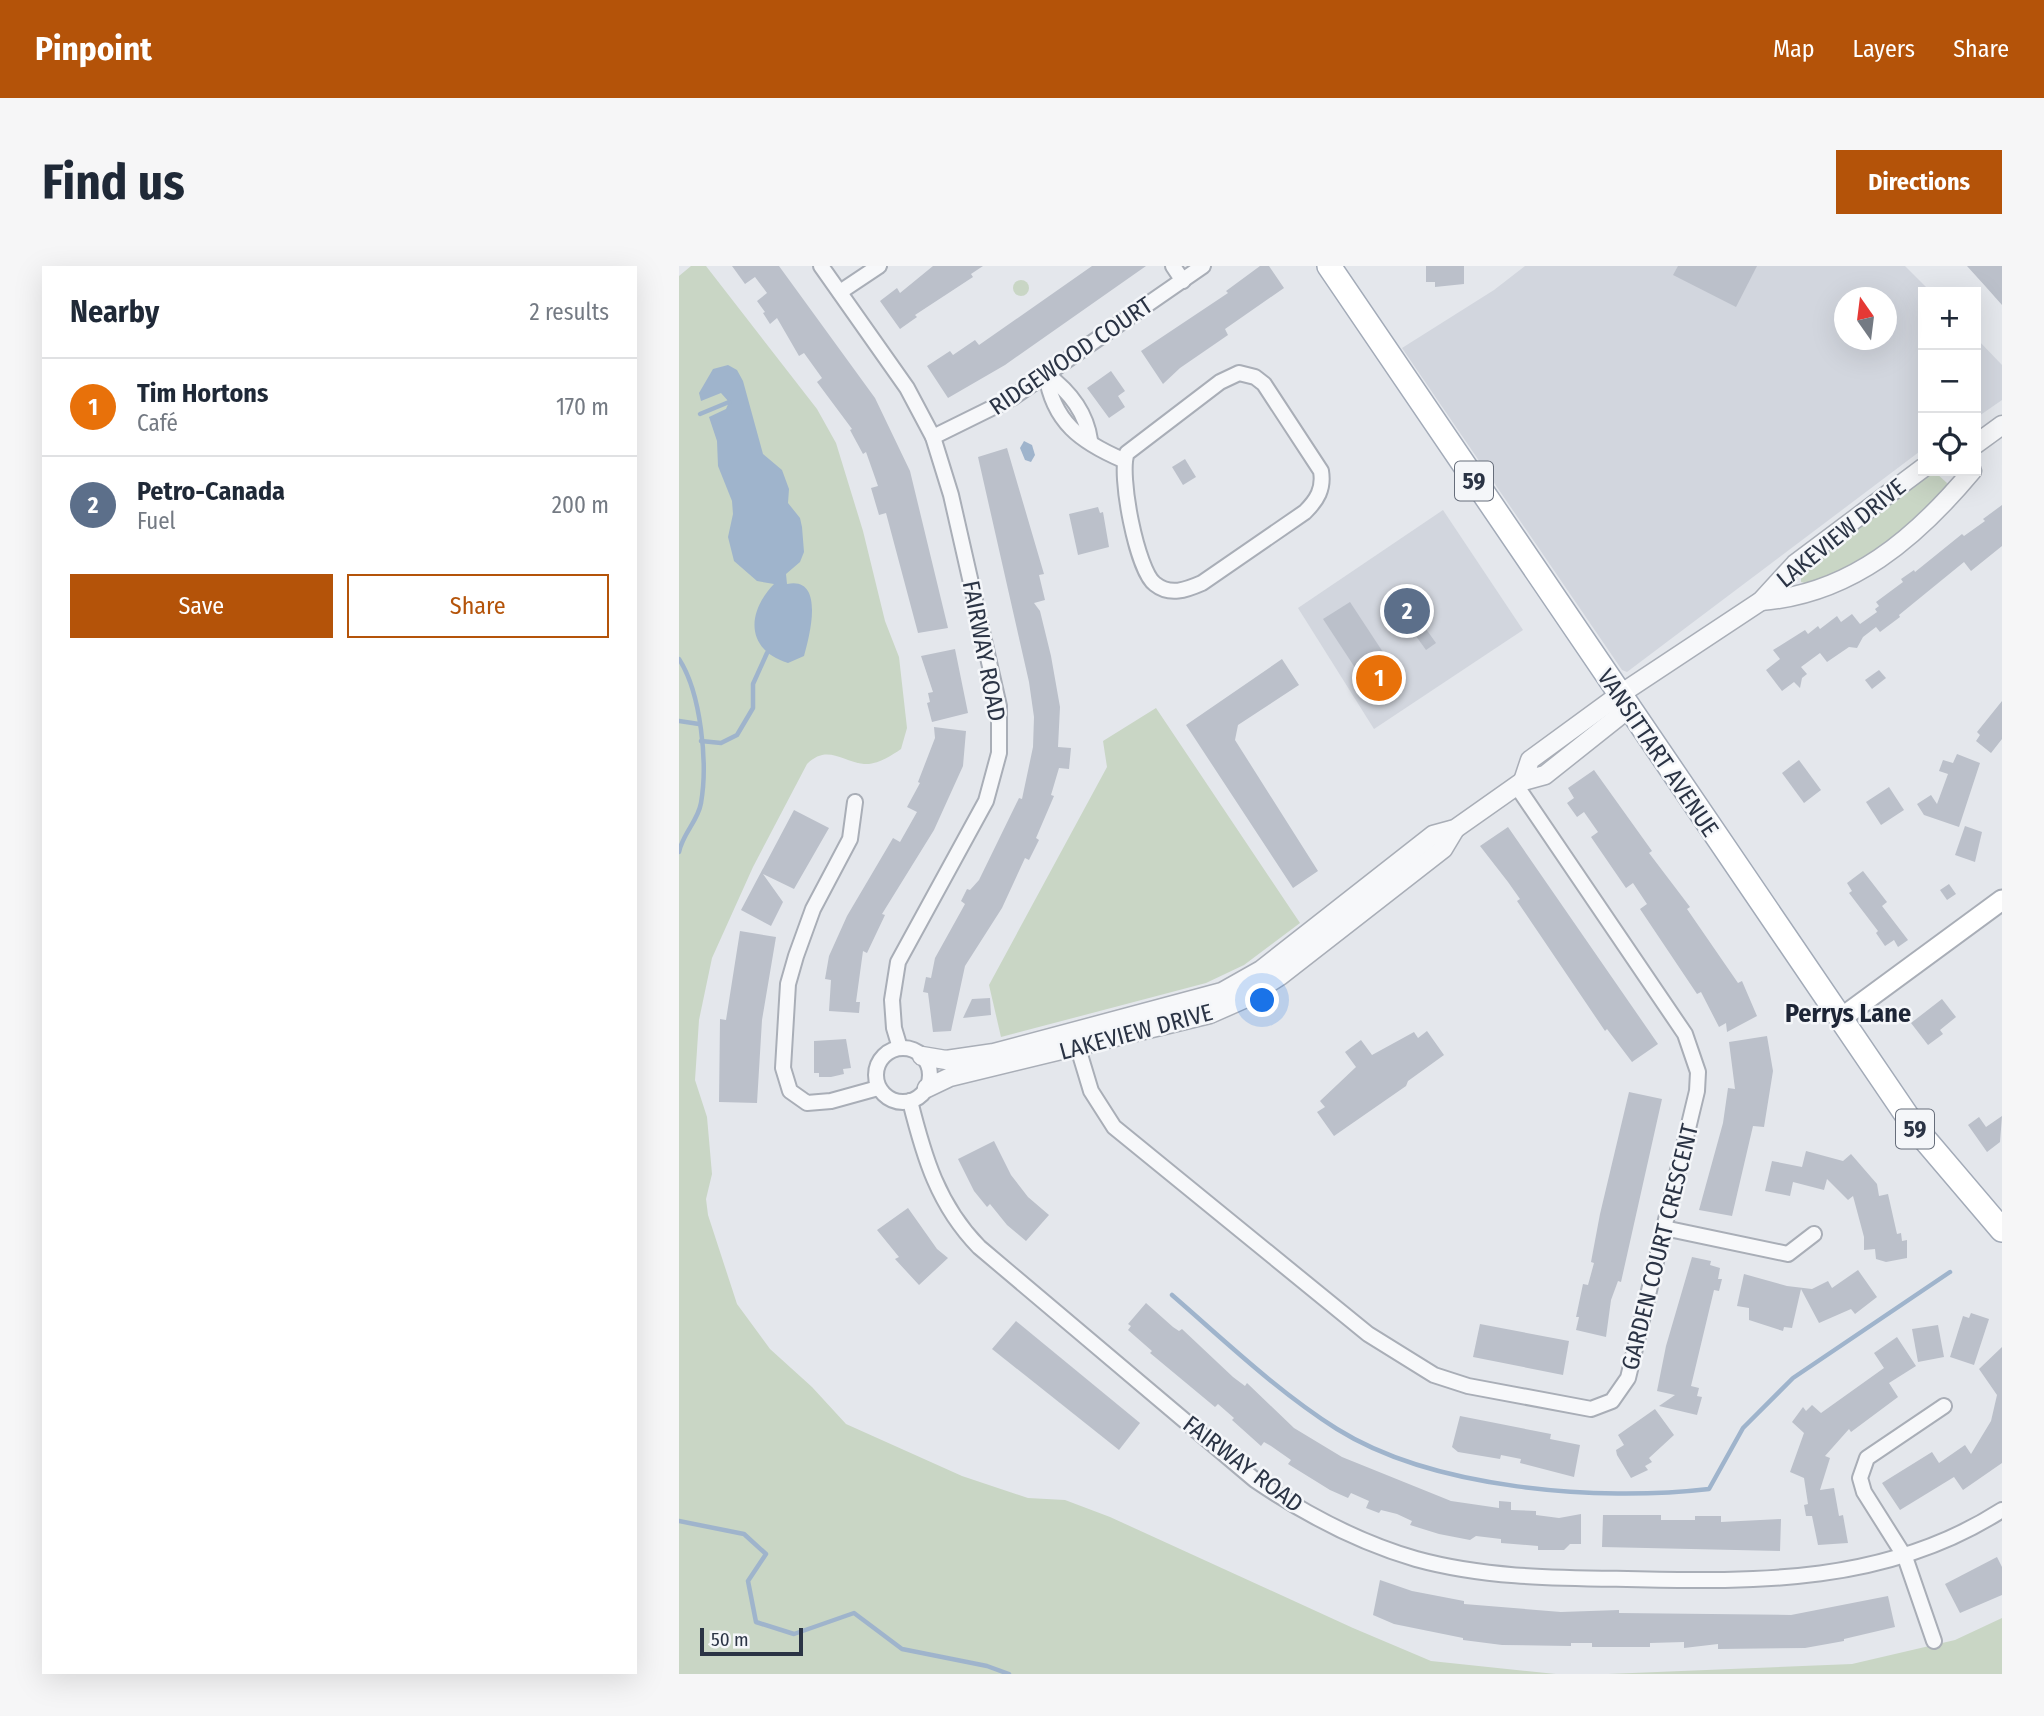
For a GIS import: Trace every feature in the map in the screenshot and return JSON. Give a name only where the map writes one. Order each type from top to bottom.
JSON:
[{"type":"main road","name":"VANSITTART AVENUE","points":[[1329,266],[1623,702],[1916,1129],[2002,1230]]},
{"type":"main road","points":[[1840,1019],[2002,900]]},
{"type":"street","name":"FAIRWAY ROAD","points":[[821,266],[907,388],[933,437],[947,479],[994,676],[1000,737],[986,802],[898,962],[893,1000],[894,1028],[899,1048]]},
{"type":"street","points":[[840,292],[879,266]]},
{"type":"street","points":[[1173,266],[1183,281]]},
{"type":"street","name":"RIDGEWOOD COURT","points":[[933,437],[990,412],[1203,266]]},
{"type":"street","points":[[1239,373],[1255,377],[1264,384],[1321,471],[1323,482],[1317,500],[1305,512],[1202,583],[1183,591],[1168,591],[1153,583],[1142,562],[1123,478],[1123,460],[1127,453],[1220,382],[1239,373]]},
{"type":"street","points":[[1046,374],[1050,398],[1072,433],[1090,440],[1104,452],[1123,460]]},
{"type":"street","points":[[1981,441],[2002,425]]},
{"type":"street","name":"LAKEVIEW DRIVE","points":[[922,1056],[938,1060],[975,1057],[1076,1040],[1210,1014],[1244,999],[1280,976],[1443,849],[1455,830],[1520,783],[1530,760],[1623,702],[1761,601],[1795,564],[1918,472]]},
{"type":"street","name":"LAKEVIEW DRIVE","points":[[1761,601],[1794,599],[1836,584],[1859,571],[1933,516],[1968,476]]},
{"type":"street","name":"GARDEN COURT CRESCENT","points":[[1076,1040],[1100,1108],[1133,1143],[1368,1334],[1406,1360],[1451,1381],[1582,1408],[1597,1408],[1612,1401],[1628,1378],[1697,1091],[1698,1072],[1685,1034],[1520,783]]},
{"type":"street","points":[[855,802],[850,839],[813,909],[796,956],[789,984],[783,1068],[790,1091],[807,1102],[831,1101],[878,1088]]},
{"type":"street","name":"LAKEVIEW DRIVE","points":[[927,1087],[950,1077],[1076,1040]]},
{"type":"street","points":[[899,1048],[922,1056],[930,1071],[927,1087],[910,1101],[897,1101],[878,1088],[876,1077],[880,1061],[899,1048]]},
{"type":"street","name":"FAIRWAY ROAD","points":[[910,1101],[935,1186],[949,1210],[979,1247],[1255,1479],[1334,1528],[1407,1556],[1466,1570],[1566,1578],[1768,1581],[1850,1571],[1905,1557],[1975,1527],[2002,1510]]},
{"type":"street","points":[[1664,1228],[1788,1254],[1814,1234]]},
{"type":"street","points":[[1934,1641],[1905,1557],[1864,1492],[1861,1468],[1875,1451],[1944,1406]]},
{"type":"shaded area","points":[[1525,266],[1905,266],[1926,287],[1918,287],[1918,453],[1627,672],[1622,670],[1402,348],[1494,290]]},
{"type":"shaded area","points":[[1981,343],[2002,365],[2002,400],[1981,415]]},
{"type":"shaded area","points":[[1443,510],[1523,630],[1374,729],[1298,608]]},
{"type":"green space","points":[[691,266],[706,266],[817,409],[836,443],[863,531],[885,621],[899,657],[907,728],[901,749],[879,762],[864,764],[828,754],[814,758],[807,764],[753,867],[712,958],[699,1020],[695,1080],[707,1117],[712,1174],[706,1199],[708,1215],[737,1304],[770,1349],[812,1387],[846,1424],[962,1476],[1028,1498],[1065,1500],[1110,1517],[1431,1661],[1556,1674],[679,1674],[679,276]]},
{"type":"green space","points":[[1021,280],[1027,282],[1027,294],[1021,296],[1015,294],[1013,288],[1015,282]]},
{"type":"green space","points":[[1926,476],[1939,476],[1947,483],[1941,495],[1906,529],[1858,563],[1815,582],[1801,582],[1801,570]]},
{"type":"green space","points":[[1156,708],[1300,923],[1244,965],[1206,983],[1001,1037],[989,985],[1107,767],[1103,741]]},
{"type":"green space","points":[[2002,1618],[2002,1674],[1608,1674],[1852,1664],[1955,1640]]},
{"type":"water","points":[[728,365],[737,370],[743,381],[763,454],[782,470],[789,489],[788,503],[800,518],[802,527],[804,552],[800,562],[786,574],[787,584],[799,584],[807,589],[811,598],[811,622],[804,656],[788,663],[764,649],[755,630],[758,607],[774,584],[757,581],[734,561],[728,537],[733,514],[732,501],[718,466],[717,441],[709,417],[726,409],[729,402],[721,393],[701,401],[699,393],[713,369]]},
{"type":"water","points":[[1024,441],[1032,445],[1035,455],[1031,462],[1025,460],[1020,448]]},
{"type":"building","points":[[732,266],[779,266],[875,398],[910,471],[948,628],[918,633],[886,513],[879,515],[871,488],[878,486],[866,452],[863,454],[850,430],[852,429],[817,382],[822,378],[804,353],[799,356],[777,318],[770,324],[763,313],[765,312],[757,301],[767,293],[755,277],[745,284]]},
{"type":"building","points":[[933,266],[983,266],[971,274],[973,277],[915,315],[917,317],[900,329],[880,301],[897,288],[900,293]]},
{"type":"building","points":[[1092,266],[1146,266],[1005,365],[948,398],[927,366],[950,351],[953,355],[975,340],[979,345]]},
{"type":"building","points":[[1260,266],[1269,266],[1284,288],[1225,329],[1228,335],[1180,368],[1163,384],[1141,351],[1228,293],[1226,291]]},
{"type":"building","points":[[1426,266],[1464,266],[1464,284],[1435,287],[1435,282],[1426,282]]},
{"type":"building","points":[[1678,266],[1757,266],[1736,307],[1673,275]]},
{"type":"building","points":[[1967,266],[2002,266],[2002,305],[1986,287]]},
{"type":"building","points":[[1111,371],[1125,391],[1118,396],[1125,407],[1109,418],[1087,388]]},
{"type":"building","points":[[1007,448],[1044,574],[1039,575],[1045,600],[1034,603],[1040,611],[1060,707],[1058,747],[1071,748],[1069,769],[1059,768],[1051,795],[1054,796],[1036,838],[1039,840],[1029,860],[1025,858],[1002,908],[965,966],[951,1031],[933,1032],[928,993],[923,992],[926,977],[931,978],[935,958],[965,904],[961,901],[967,889],[970,890],[979,880],[1019,798],[1022,799],[1033,747],[1034,717],[1029,682],[978,457]]},
{"type":"building","points":[[1185,459],[1196,477],[1183,485],[1172,467]]},
{"type":"building","points":[[2002,505],[2002,546],[1971,571],[1964,562],[1880,632],[1876,627],[1863,637],[1857,648],[1849,647],[1827,662],[1820,653],[1801,667],[1807,674],[1802,678],[1800,688],[1794,682],[1782,691],[1766,670],[1780,659],[1773,650],[1805,630],[1808,634],[1818,626],[1820,629],[1837,616],[1841,622],[1852,614],[1860,624],[1877,612],[1875,609],[1879,606],[1876,602],[1903,582],[1901,579],[1914,570],[1915,572],[1962,534],[1964,536],[1985,521],[1983,519]]},
{"type":"building","points":[[1098,507],[1100,513],[1103,512],[1109,547],[1078,555],[1069,514]]},
{"type":"building","points":[[1398,590],[1436,643],[1426,650],[1388,597]]},
{"type":"building","points":[[1350,602],[1398,675],[1371,692],[1323,619]]},
{"type":"building","points":[[955,649],[968,713],[932,722],[927,703],[930,702],[928,693],[933,692],[921,656]]},
{"type":"building","points":[[1282,659],[1299,685],[1238,725],[1235,740],[1318,871],[1293,888],[1186,725]]},
{"type":"building","points":[[1879,670],[1886,678],[1872,689],[1865,680]]},
{"type":"building","points":[[2002,701],[2002,739],[1991,753],[1976,741],[1980,735],[1977,732]]},
{"type":"building","points":[[934,727],[966,731],[963,766],[934,830],[882,914],[885,915],[867,953],[863,951],[856,1002],[860,1002],[859,1013],[829,1011],[831,980],[825,979],[829,956],[847,916],[893,838],[900,842],[917,812],[907,807],[920,783],[918,782],[935,738]]},
{"type":"building","points":[[1957,754],[1980,763],[1959,827],[1924,815],[1917,804],[1931,795],[1937,804],[1948,774],[1939,771],[1943,760],[1953,763]]},
{"type":"building","points":[[1799,760],[1821,790],[1804,803],[1782,773]]},
{"type":"building","points":[[1594,770],[1652,851],[1649,853],[1690,907],[1687,909],[1738,983],[1742,981],[1757,1016],[1727,1032],[1726,1023],[1719,1027],[1701,992],[1697,994],[1640,909],[1647,904],[1633,883],[1626,888],[1591,837],[1598,832],[1584,812],[1577,817],[1567,803],[1574,798],[1568,788]]},
{"type":"building","points":[[1889,787],[1904,810],[1881,825],[1866,802]]},
{"type":"building","points":[[794,810],[829,828],[794,889],[763,874],[783,902],[771,926],[741,910]]},
{"type":"building","points":[[1965,826],[1982,832],[1975,862],[1955,855]]},
{"type":"building","points":[[1508,827],[1658,1044],[1632,1062],[1607,1029],[1605,1031],[1517,901],[1520,899],[1480,846]]},
{"type":"building","points":[[1863,871],[1887,902],[1882,906],[1908,940],[1898,947],[1894,940],[1885,946],[1876,933],[1878,931],[1849,893],[1852,891],[1847,883]]},
{"type":"building","points":[[1949,884],[1956,894],[1947,900],[1940,890]]},
{"type":"building","points":[[740,931],[776,937],[762,1020],[757,1103],[719,1102],[720,1019],[726,1020]]},
{"type":"building","points":[[990,998],[991,1015],[963,1018],[972,999]]},
{"type":"building","points":[[1942,999],[1956,1017],[1940,1030],[1943,1034],[1928,1045],[1911,1023]]},
{"type":"building","points":[[1427,1031],[1444,1055],[1408,1081],[1406,1086],[1334,1136],[1317,1112],[1325,1107],[1320,1101],[1356,1067],[1345,1052],[1361,1040],[1372,1055],[1414,1032],[1418,1038]]},
{"type":"building","points":[[1767,1036],[1773,1071],[1764,1127],[1753,1126],[1732,1216],[1699,1210],[1723,1123],[1728,1088],[1735,1089],[1729,1042]]},
{"type":"building","points":[[846,1039],[851,1068],[843,1069],[844,1074],[831,1077],[819,1077],[819,1073],[814,1073],[814,1041]]},
{"type":"building","points":[[1629,1092],[1662,1099],[1621,1282],[1618,1281],[1611,1300],[1606,1337],[1576,1330],[1579,1317],[1576,1317],[1583,1284],[1588,1285],[1594,1263],[1591,1262],[1600,1214]]},
{"type":"building","points":[[2002,1116],[2000,1142],[1987,1152],[1968,1125],[1979,1117],[1986,1127]]},
{"type":"building","points":[[994,1141],[1011,1175],[1028,1197],[1049,1215],[1026,1241],[1007,1225],[990,1204],[987,1207],[974,1191],[958,1159]]},
{"type":"building","points":[[1806,1151],[1843,1161],[1851,1154],[1877,1184],[1879,1196],[1888,1194],[1897,1234],[1901,1233],[1902,1241],[1907,1240],[1907,1258],[1886,1262],[1876,1259],[1875,1249],[1864,1250],[1864,1237],[1853,1196],[1848,1200],[1827,1179],[1824,1190],[1793,1182],[1790,1196],[1765,1191],[1772,1161],[1802,1167]]},
{"type":"building","points":[[908,1208],[937,1249],[948,1258],[919,1285],[895,1259],[899,1257],[877,1230]]},
{"type":"building","points":[[1692,1257],[1711,1261],[1710,1265],[1720,1268],[1718,1279],[1722,1279],[1719,1291],[1714,1290],[1691,1386],[1699,1388],[1697,1396],[1702,1397],[1697,1415],[1659,1406],[1675,1395],[1657,1391],[1666,1346]]},
{"type":"building","points":[[1858,1270],[1877,1297],[1855,1314],[1851,1309],[1819,1323],[1801,1289],[1792,1328],[1784,1327],[1783,1331],[1749,1320],[1749,1308],[1737,1306],[1744,1274],[1787,1286],[1812,1289],[1828,1281],[1832,1288]]},
{"type":"building","points":[[1146,1303],[1173,1327],[1179,1331],[1182,1329],[1233,1377],[1245,1386],[1247,1383],[1294,1428],[1342,1457],[1451,1501],[1499,1508],[1499,1501],[1511,1502],[1511,1510],[1536,1511],[1536,1515],[1559,1518],[1581,1514],[1581,1544],[1570,1544],[1564,1550],[1538,1550],[1538,1546],[1501,1543],[1501,1539],[1476,1536],[1470,1540],[1439,1534],[1410,1525],[1412,1521],[1397,1514],[1381,1510],[1379,1513],[1366,1508],[1369,1501],[1351,1493],[1348,1498],[1330,1490],[1288,1464],[1291,1460],[1271,1446],[1264,1442],[1261,1446],[1218,1404],[1215,1407],[1150,1353],[1152,1351],[1128,1330],[1131,1326],[1128,1324]]},
{"type":"building","points":[[1971,1313],[1989,1319],[1974,1365],[1950,1357],[1963,1316],[1969,1318]]},
{"type":"building","points":[[1016,1321],[1140,1423],[1119,1450],[992,1349]]},
{"type":"building","points":[[1480,1324],[1569,1341],[1563,1375],[1473,1357]]},
{"type":"building","points":[[1938,1325],[1944,1357],[1918,1362],[1912,1329]]},
{"type":"building","points":[[1897,1337],[1916,1366],[1889,1383],[1898,1397],[1851,1432],[1849,1429],[1825,1456],[1830,1458],[1820,1490],[1834,1488],[1848,1543],[1818,1545],[1812,1516],[1806,1516],[1804,1505],[1808,1504],[1804,1478],[1790,1472],[1804,1433],[1792,1422],[1803,1407],[1806,1411],[1812,1405],[1821,1413],[1884,1368],[1874,1353]]},
{"type":"building","points":[[2002,1347],[2002,1463],[1963,1490],[1954,1477],[1900,1510],[1882,1483],[1932,1452],[1939,1463],[1965,1445],[1971,1454],[1991,1421],[1997,1395],[1979,1369]]},
{"type":"building","points":[[1655,1409],[1674,1435],[1649,1458],[1652,1462],[1645,1466],[1648,1470],[1631,1478],[1617,1455],[1616,1450],[1624,1445],[1618,1435]]},
{"type":"building","points":[[1460,1416],[1551,1434],[1550,1439],[1580,1445],[1574,1477],[1520,1463],[1521,1459],[1501,1455],[1500,1459],[1458,1452],[1452,1447]]},
{"type":"building","points":[[1603,1515],[1661,1515],[1661,1520],[1695,1520],[1695,1516],[1721,1516],[1721,1522],[1781,1519],[1780,1551],[1602,1547]]},
{"type":"building","points":[[1997,1557],[2002,1567],[2002,1595],[1960,1613],[1945,1584]]},
{"type":"building","points":[[1380,1580],[1412,1591],[1464,1601],[1464,1604],[1561,1612],[1619,1610],[1619,1613],[1791,1615],[1888,1596],[1895,1627],[1805,1648],[1718,1649],[1718,1644],[1684,1648],[1684,1642],[1650,1643],[1650,1647],[1592,1647],[1592,1643],[1571,1643],[1571,1646],[1502,1645],[1463,1640],[1394,1624],[1373,1615]]},
{"type":"waterway","points":[[700,414],[729,402]]},
{"type":"waterway","points":[[701,741],[721,743],[737,735],[753,708],[753,684],[767,653]]},
{"type":"waterway","points":[[679,659],[693,690],[701,729],[704,768],[701,803],[679,852]]},
{"type":"waterway","points":[[679,721],[699,724]]},
{"type":"waterway","points":[[1172,1295],[1293,1399],[1337,1429],[1376,1449],[1420,1466],[1517,1486],[1568,1492],[1665,1493],[1709,1489],[1743,1428],[1793,1378],[1950,1272]]},
{"type":"waterway","points":[[679,1521],[744,1534],[766,1554],[748,1581],[756,1622],[794,1634],[854,1613],[902,1649],[987,1666],[1009,1674]]},
{"type":"place","name":"Petro-Canada","points":[[1407,611]]},
{"type":"place","name":"Tim Hortons","points":[[1379,678]]},
{"type":"district","name":"Perrys Lane","points":[[1848,1013]]}]
